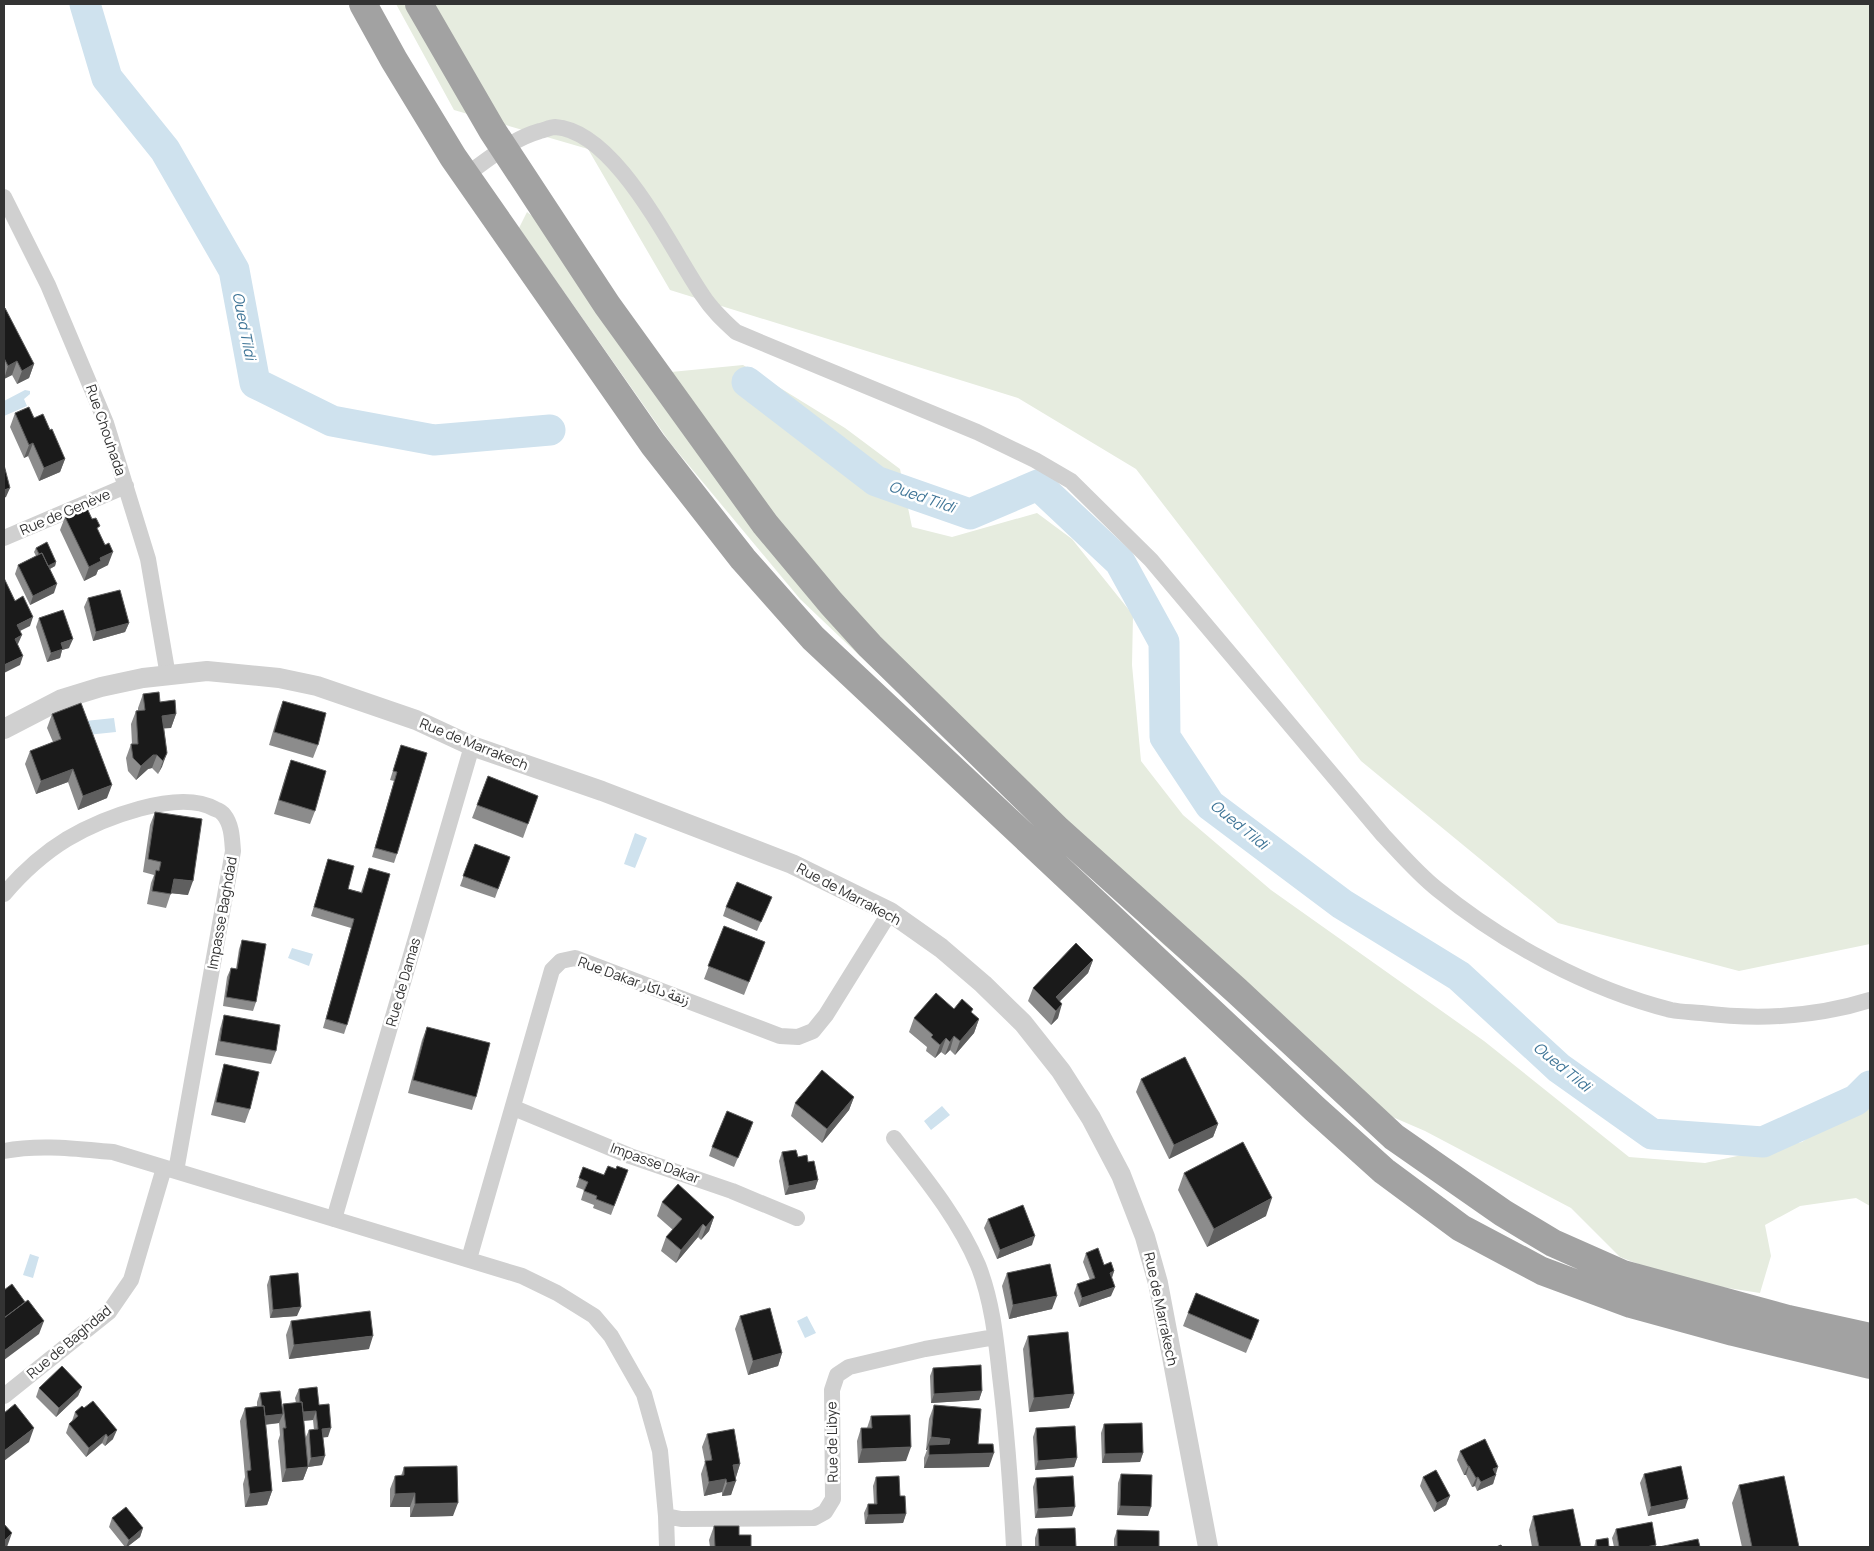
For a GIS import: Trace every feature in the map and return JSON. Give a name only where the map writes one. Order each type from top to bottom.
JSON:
[{"type":"highway","points":[[363,4],[394,60],[466,175],[653,444],[743,559],[813,638],[1315,1109],[1384,1171],[1461,1228],[1542,1271],[1631,1304],[1733,1332],[1870,1365]]},
{"type":"highway","points":[[419,4],[504,148],[607,305],[766,524],[831,603],[870,646],[1058,830],[1237,991],[1394,1137],[1503,1213],[1545,1238],[1623,1274],[1788,1319],[1870,1337]]},
{"type":"street","points":[[466,175],[524,136],[554,127],[578,132],[605,152],[626,177],[703,297],[736,332],[977,432],[1036,460],[1071,481],[1150,560],[1383,835],[1414,868],[1458,906],[1509,940],[1560,970],[1672,1010],[1725,1016],[1807,1014],[1870,1000]]},
{"type":"street","name":"Rue Chouhada","points":[[4,197],[48,285],[106,423],[148,558],[168,676]]},
{"type":"street","name":"Rue de Genève","points":[[4,538],[126,486]]},
{"type":"street","name":"Rue de Marrakech","points":[[4,728],[62,700],[101,687],[142,678],[207,671],[279,678],[317,686],[416,720],[472,746],[602,791],[792,864],[890,912],[941,948],[983,984],[1022,1023],[1066,1079],[1091,1118],[1121,1175],[1145,1237],[1158,1283],[1208,1547]]},
{"type":"street","name":"Rue de Damas","points":[[334,1219],[472,746]]},
{"type":"street","name":"Impasse Baghdad","points":[[4,894],[38,860],[67,840],[96,824],[130,811],[187,802],[206,803],[224,813],[230,828],[233,852],[170,1170]]},
{"type":"street","name":"Rue Dakar زنقة داكار","points":[[469,1259],[514,1108],[552,970],[561,961],[575,958],[780,1036],[798,1037],[813,1031],[826,1015],[890,912]]},
{"type":"street","name":"Impasse Dakar","points":[[514,1108],[630,1156],[732,1191],[797,1218]]},
{"type":"street","points":[[894,1138],[940,1197],[962,1232],[987,1290],[995,1336],[1007,1434],[1014,1547]]},
{"type":"street","points":[[4,1151],[22,1148],[62,1147],[113,1152],[469,1259],[522,1276],[557,1293],[594,1316],[611,1336],[644,1394],[660,1451],[667,1547]]},
{"type":"street","name":"Rue de Baghdad","points":[[4,1396],[109,1312],[122,1295],[131,1280],[170,1170]]},
{"type":"street","name":"Rue de Libye","points":[[666,1516],[681,1519],[814,1518],[826,1512],[833,1500],[832,1390],[837,1375],[849,1367],[926,1349],[995,1336]]},
{"type":"shaded area","points":[[396,4],[1870,4],[1870,944],[1739,971],[1558,923],[1361,761],[1136,469],[1018,398],[670,290],[588,149],[454,110]]},
{"type":"shaded area","points":[[527,212],[543,224],[671,372],[743,365],[845,428],[900,469],[912,527],[952,537],[1037,513],[1072,539],[1133,615],[1132,665],[1141,761],[1183,815],[1271,890],[1484,1041],[1629,1157],[1705,1163],[1802,1142],[1870,1096],[1870,1206],[1856,1198],[1800,1206],[1765,1225],[1771,1256],[1760,1293],[1683,1281],[1620,1257],[1571,1208],[1425,1131],[1337,1093],[1163,944],[800,599],[671,444],[519,228]]},
{"type":"water","points":[[25,390],[30,391],[30,394],[24,399],[27,406],[4,416],[4,401]]},
{"type":"water","points":[[114,718],[116,732],[87,735],[85,721]]},
{"type":"water","points":[[635,833],[647,838],[635,868],[624,864]]},
{"type":"water","points":[[292,948],[313,954],[309,966],[288,958]]},
{"type":"water","points":[[942,1106],[950,1115],[931,1130],[924,1121]]},
{"type":"water","points":[[30,1254],[39,1257],[33,1278],[23,1275]]},
{"type":"water","points":[[807,1316],[816,1333],[805,1338],[797,1321]]},
{"type":"building","points":[[4,308],[34,364],[22,371],[17,361],[8,366],[4,358]]},
{"type":"building","points":[[29,407],[34,418],[43,414],[65,459],[44,468],[33,443],[29,445],[15,413]]},
{"type":"building","points":[[4,465],[10,488],[4,490]]},
{"type":"building","points":[[86,506],[92,519],[96,518],[100,526],[97,528],[105,545],[109,543],[113,552],[100,558],[101,561],[89,567],[65,517]]},
{"type":"building","points":[[47,542],[56,562],[48,566],[42,553],[39,554],[36,548]]},
{"type":"building","points":[[42,553],[57,584],[33,596],[18,565]]},
{"type":"building","points":[[4,578],[15,601],[23,596],[33,617],[17,625],[22,635],[15,639],[23,656],[4,665]]},
{"type":"building","points":[[120,590],[129,623],[96,632],[88,598]]},
{"type":"building","points":[[63,610],[73,639],[61,643],[63,649],[51,653],[39,618]]},
{"type":"building","points":[[159,692],[160,702],[175,700],[176,714],[162,716],[167,753],[163,761],[157,755],[153,755],[141,766],[133,758],[131,744],[138,744],[136,711],[145,710],[143,694]]},
{"type":"building","points":[[283,701],[326,713],[318,745],[274,732]]},
{"type":"building","points":[[81,703],[112,785],[83,796],[73,769],[41,781],[30,751],[61,739],[52,714]]},
{"type":"building","points":[[401,745],[427,753],[397,854],[375,848],[397,772],[393,771]]},
{"type":"building","points":[[291,760],[326,771],[315,811],[279,800]]},
{"type":"building","points":[[488,776],[538,796],[528,824],[477,805]]},
{"type":"building","points":[[155,812],[202,819],[193,881],[174,879],[171,894],[152,891],[156,870],[159,871],[161,862],[148,859]]},
{"type":"building","points":[[475,844],[510,857],[498,889],[463,876]]},
{"type":"building","points":[[328,859],[354,866],[348,889],[362,893],[369,868],[390,874],[347,1025],[326,1019],[354,919],[314,907]]},
{"type":"building","points":[[737,882],[772,897],[761,922],[726,907]]},
{"type":"building","points":[[724,926],[765,942],[749,982],[708,966]]},
{"type":"building","points":[[242,940],[266,944],[256,1002],[226,997],[231,968],[237,969]]},
{"type":"building","points":[[1076,943],[1093,960],[1056,997],[1062,1004],[1056,1011],[1033,988]]},
{"type":"building","points":[[936,993],[954,1009],[962,999],[973,1009],[971,1012],[979,1019],[960,1041],[954,1036],[950,1042],[946,1038],[940,1045],[931,1037],[933,1035],[914,1018]]},
{"type":"building","points":[[224,1015],[280,1025],[276,1051],[220,1041]]},
{"type":"building","points":[[427,1027],[490,1043],[476,1097],[413,1080]]},
{"type":"building","points":[[1185,1057],[1218,1124],[1174,1145],[1141,1079]]},
{"type":"building","points":[[224,1064],[259,1072],[250,1109],[216,1102]]},
{"type":"building","points":[[822,1070],[854,1097],[827,1129],[795,1103]]},
{"type":"building","points":[[727,1111],[753,1122],[738,1158],[712,1147]]},
{"type":"building","points":[[1243,1142],[1272,1198],[1214,1229],[1184,1173]]},
{"type":"building","points":[[796,1150],[798,1157],[807,1155],[808,1162],[814,1161],[818,1180],[789,1186],[782,1152]]},
{"type":"building","points":[[608,1166],[616,1169],[617,1166],[628,1170],[614,1206],[596,1199],[597,1196],[584,1191],[588,1182],[579,1178],[583,1167],[604,1175]]},
{"type":"building","points":[[678,1184],[714,1217],[706,1227],[703,1224],[681,1250],[666,1237],[682,1219],[662,1202]]},
{"type":"building","points":[[1023,1205],[1035,1236],[1000,1250],[988,1219]]},
{"type":"building","points":[[1098,1248],[1104,1265],[1111,1262],[1114,1271],[1110,1273],[1115,1287],[1082,1298],[1077,1284],[1095,1278],[1086,1253]]},
{"type":"building","points":[[1050,1264],[1057,1296],[1013,1305],[1007,1273]]},
{"type":"building","points":[[298,1273],[301,1307],[273,1310],[270,1276]]},
{"type":"building","points":[[12,1284],[25,1302],[4,1318],[4,1290]]},
{"type":"building","points":[[1196,1293],[1259,1320],[1251,1340],[1188,1313]]},
{"type":"building","points":[[28,1300],[44,1321],[4,1351],[4,1318]]},
{"type":"building","points":[[770,1308],[782,1353],[753,1361],[740,1316]]},
{"type":"building","points":[[370,1311],[373,1336],[294,1345],[291,1321]]},
{"type":"building","points":[[1068,1332],[1074,1394],[1034,1398],[1028,1336]]},
{"type":"building","points":[[981,1365],[982,1391],[934,1394],[933,1368]]},
{"type":"building","points":[[62,1366],[82,1387],[59,1408],[39,1388]]},
{"type":"building","points":[[317,1387],[319,1405],[329,1404],[331,1428],[322,1429],[325,1456],[311,1458],[309,1430],[318,1429],[316,1411],[303,1412],[299,1389]]},
{"type":"building","points":[[280,1391],[283,1414],[265,1416],[260,1393]]},
{"type":"building","points":[[93,1401],[117,1430],[108,1437],[106,1434],[89,1448],[69,1424],[78,1416],[75,1412]]},
{"type":"building","points":[[302,1402],[308,1467],[286,1469],[283,1428],[286,1428],[283,1404]]},
{"type":"building","points":[[15,1404],[34,1428],[4,1451],[4,1413]]},
{"type":"building","points":[[934,1405],[981,1409],[978,1444],[993,1444],[994,1453],[929,1455],[929,1445],[949,1444],[950,1439],[931,1437]]},
{"type":"building","points":[[264,1406],[272,1491],[250,1494],[247,1471],[251,1470],[245,1408]]},
{"type":"building","points":[[910,1415],[911,1447],[862,1449],[861,1428],[872,1428],[871,1416]]},
{"type":"building","points":[[1142,1423],[1143,1453],[1105,1454],[1104,1424]]},
{"type":"building","points":[[1075,1426],[1077,1458],[1038,1461],[1036,1428]]},
{"type":"building","points":[[734,1429],[740,1464],[733,1465],[736,1481],[727,1483],[726,1479],[709,1482],[705,1461],[712,1460],[707,1434]]},
{"type":"building","points":[[1485,1439],[1498,1467],[1493,1469],[1496,1475],[1481,1482],[1478,1477],[1476,1478],[1460,1451]]},
{"type":"building","points":[[457,1466],[458,1503],[415,1504],[415,1493],[395,1494],[395,1476],[404,1475],[404,1467]]},
{"type":"building","points":[[1681,1466],[1688,1499],[1651,1507],[1644,1474]]},
{"type":"building","points":[[1436,1470],[1450,1496],[1437,1503],[1423,1477]]},
{"type":"building","points":[[1121,1474],[1152,1475],[1151,1507],[1120,1506]]},
{"type":"building","points":[[899,1476],[900,1496],[905,1496],[906,1514],[868,1515],[868,1504],[877,1504],[876,1477]]},
{"type":"building","points":[[1073,1476],[1075,1507],[1038,1509],[1036,1478]]},
{"type":"building","points":[[1784,1476],[1799,1547],[1752,1547],[1739,1485]]},
{"type":"building","points":[[126,1507],[143,1528],[129,1540],[112,1518]]},
{"type":"building","points":[[1573,1509],[1581,1547],[1539,1547],[1533,1516]]},
{"type":"building","points":[[1652,1522],[1656,1545],[1619,1547],[1616,1529]]},
{"type":"building","points":[[4,1524],[12,1533],[4,1541]]},
{"type":"building","points":[[714,1526],[739,1526],[739,1535],[751,1535],[751,1547],[715,1547]]},
{"type":"building","points":[[1075,1528],[1076,1547],[1039,1547],[1038,1529]]},
{"type":"building","points":[[1117,1530],[1159,1531],[1159,1547],[1117,1547]]},
{"type":"building","points":[[1608,1538],[1609,1547],[1597,1547],[1596,1540]]},
{"type":"building","points":[[1698,1539],[1700,1547],[1659,1547]]},
{"type":"waterway","name":"Oued Tildi","points":[[85,4],[107,78],[165,150],[234,270],[255,383],[332,421],[434,440],[550,430]]},
{"type":"waterway","name":"Oued Tildi","points":[[747,382],[876,481],[970,514],[1038,485],[1120,562],[1164,642],[1165,737],[1210,805],[1342,904],[1459,976],[1559,1068],[1652,1134],[1763,1142],[1856,1100],[1870,1086]]}]
